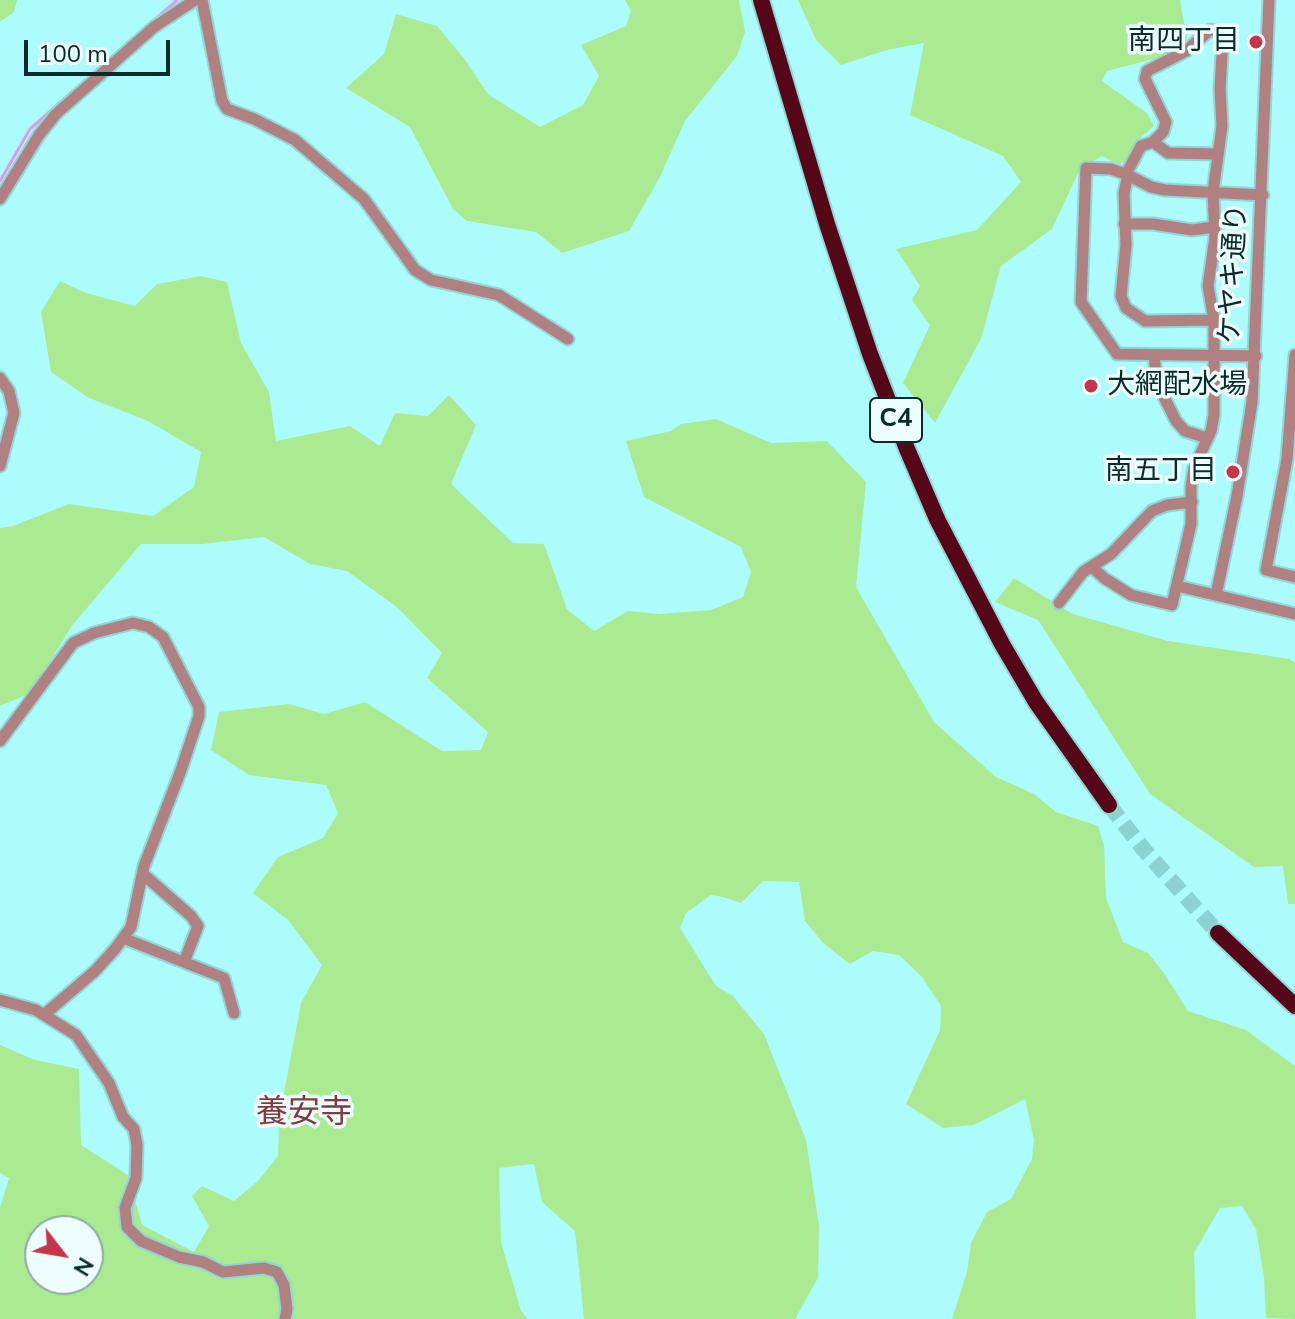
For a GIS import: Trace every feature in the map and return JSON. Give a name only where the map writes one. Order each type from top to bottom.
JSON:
[{"type":"highway","name":"C4","points":[[761,0],[832,239],[870,354],[937,519],[1036,702],[1109,805]]},
{"type":"highway","points":[[1218,933],[1295,1006]]},
{"type":"street","points":[[0,199],[39,135],[56,114],[154,27],[195,0]]},
{"type":"street","points":[[202,0],[222,101],[227,109],[295,140],[364,199],[415,270],[431,280],[499,295],[568,339]]},
{"type":"street","name":"ケヤキ通り","points":[[1216,595],[1247,442],[1256,356],[1269,0]]},
{"type":"street","points":[[1092,567],[1131,595],[1172,605],[1191,524],[1194,468],[1214,415],[1214,320],[1208,286],[1214,253],[1213,192],[1222,126],[1220,89],[1223,36],[1217,30],[1210,30],[1186,51],[1147,71],[1145,79],[1166,122],[1163,132],[1153,142],[1141,146],[1127,174],[1124,193],[1126,245],[1121,296],[1126,308],[1145,321],[1214,320]]},
{"type":"street","points":[[1153,142],[1168,153],[1218,154]]},
{"type":"street","points":[[1256,356],[1117,354],[1081,302],[1086,168],[1111,169],[1165,190],[1263,195]]},
{"type":"street","points":[[1124,224],[1153,224],[1192,230],[1214,227]]},
{"type":"street","points":[[1154,355],[1157,383],[1176,421],[1185,431],[1207,438]]},
{"type":"street","points":[[1295,355],[1293,424],[1266,570],[1295,577]]},
{"type":"street","points":[[0,378],[9,391],[14,413],[0,466]]},
{"type":"street","points":[[1059,603],[1072,583],[1111,554],[1152,511],[1167,505],[1192,502]]},
{"type":"street","points":[[1177,586],[1295,614]]},
{"type":"street","points":[[0,741],[73,643],[94,633],[133,623],[149,627],[163,637],[199,707],[199,716],[143,874],[134,917],[123,938],[95,971],[45,1014]]},
{"type":"street","points":[[143,874],[191,916],[198,926],[184,962]]},
{"type":"street","points":[[123,938],[224,978],[234,1013]]},
{"type":"street","points":[[0,1000],[45,1014],[76,1035],[109,1083],[123,1117],[134,1129],[138,1162],[136,1178],[125,1208],[127,1227],[141,1241],[223,1272],[264,1268],[277,1272],[284,1285],[285,1319]]},
{"type":"green space","points":[[0,0],[17,0],[14,12],[0,22]]},
{"type":"green space","points":[[625,0],[739,0],[745,32],[737,56],[685,121],[660,177],[629,231],[562,253],[536,232],[467,221],[453,209],[410,127],[346,88],[384,54],[396,14],[437,26],[488,94],[540,127],[583,105],[599,76],[581,45],[626,26],[631,11]]},
{"type":"green space","points":[[798,0],[1180,0],[1187,39],[1180,50],[1107,71],[1102,81],[1147,113],[1154,126],[1140,138],[1126,160],[1119,165],[1102,156],[1080,169],[1052,229],[1001,266],[981,339],[935,423],[903,383],[930,325],[912,300],[920,286],[896,249],[977,230],[1021,182],[1003,156],[910,115],[924,43],[887,50],[841,65],[816,40]]},
{"type":"green space","points":[[201,276],[227,282],[241,343],[269,392],[276,441],[350,426],[380,446],[395,413],[428,416],[449,395],[476,425],[451,484],[513,543],[544,544],[567,609],[594,631],[628,611],[660,614],[711,610],[743,597],[751,572],[741,547],[644,497],[626,441],[671,431],[681,424],[716,419],[771,443],[827,441],[866,482],[856,587],[934,722],[996,777],[1034,794],[1056,812],[1098,826],[1104,845],[1106,898],[1123,942],[1148,953],[1188,1011],[1246,1030],[1295,1066],[1295,1319],[1266,1318],[1264,1277],[1256,1229],[1242,1206],[1220,1208],[1194,1253],[1196,1319],[952,1319],[967,1272],[971,1243],[987,1212],[1011,1199],[1032,1159],[1034,1140],[1025,1099],[974,1125],[943,1128],[906,1104],[940,1030],[941,1006],[922,977],[899,955],[873,951],[850,964],[823,943],[805,921],[799,882],[763,881],[741,903],[711,895],[686,913],[680,928],[716,986],[733,996],[764,1034],[806,1140],[819,1225],[818,1278],[795,1319],[584,1319],[575,1231],[542,1202],[534,1164],[499,1168],[501,1242],[521,1311],[528,1319],[0,1319],[0,1208],[9,1178],[0,1173],[0,1045],[35,1060],[79,1069],[81,1145],[128,1175],[142,1225],[194,1252],[209,1226],[192,1196],[202,1186],[234,1201],[259,1180],[278,1156],[279,1119],[301,1003],[322,965],[288,920],[253,893],[278,857],[323,838],[338,813],[326,785],[249,775],[211,750],[219,712],[289,704],[324,714],[365,702],[442,751],[481,750],[488,732],[427,678],[442,653],[398,608],[347,571],[310,564],[264,537],[203,544],[141,544],[71,627],[31,693],[0,706],[0,528],[69,504],[153,516],[194,487],[201,452],[148,421],[89,398],[51,372],[41,312],[60,281],[86,293],[135,306],[157,284]]},
{"type":"green space","points":[[1014,578],[1073,614],[1168,641],[1290,659],[1295,663],[1295,904],[1288,904],[1283,866],[1254,867],[1150,794],[1038,620],[995,602]]},
{"type":"waterway","points":[[0,181],[30,129],[177,0]]},
{"type":"tunnel","points":[[1109,805],[1145,851],[1218,933]]},
{"type":"place","name":"南四丁目","points":[[1256,42]]},
{"type":"place","name":"大網配水場","points":[[1091,386]]},
{"type":"place","name":"南五丁目","points":[[1233,472]]},
{"type":"district","name":"養安寺","points":[[304,1114]]}]
